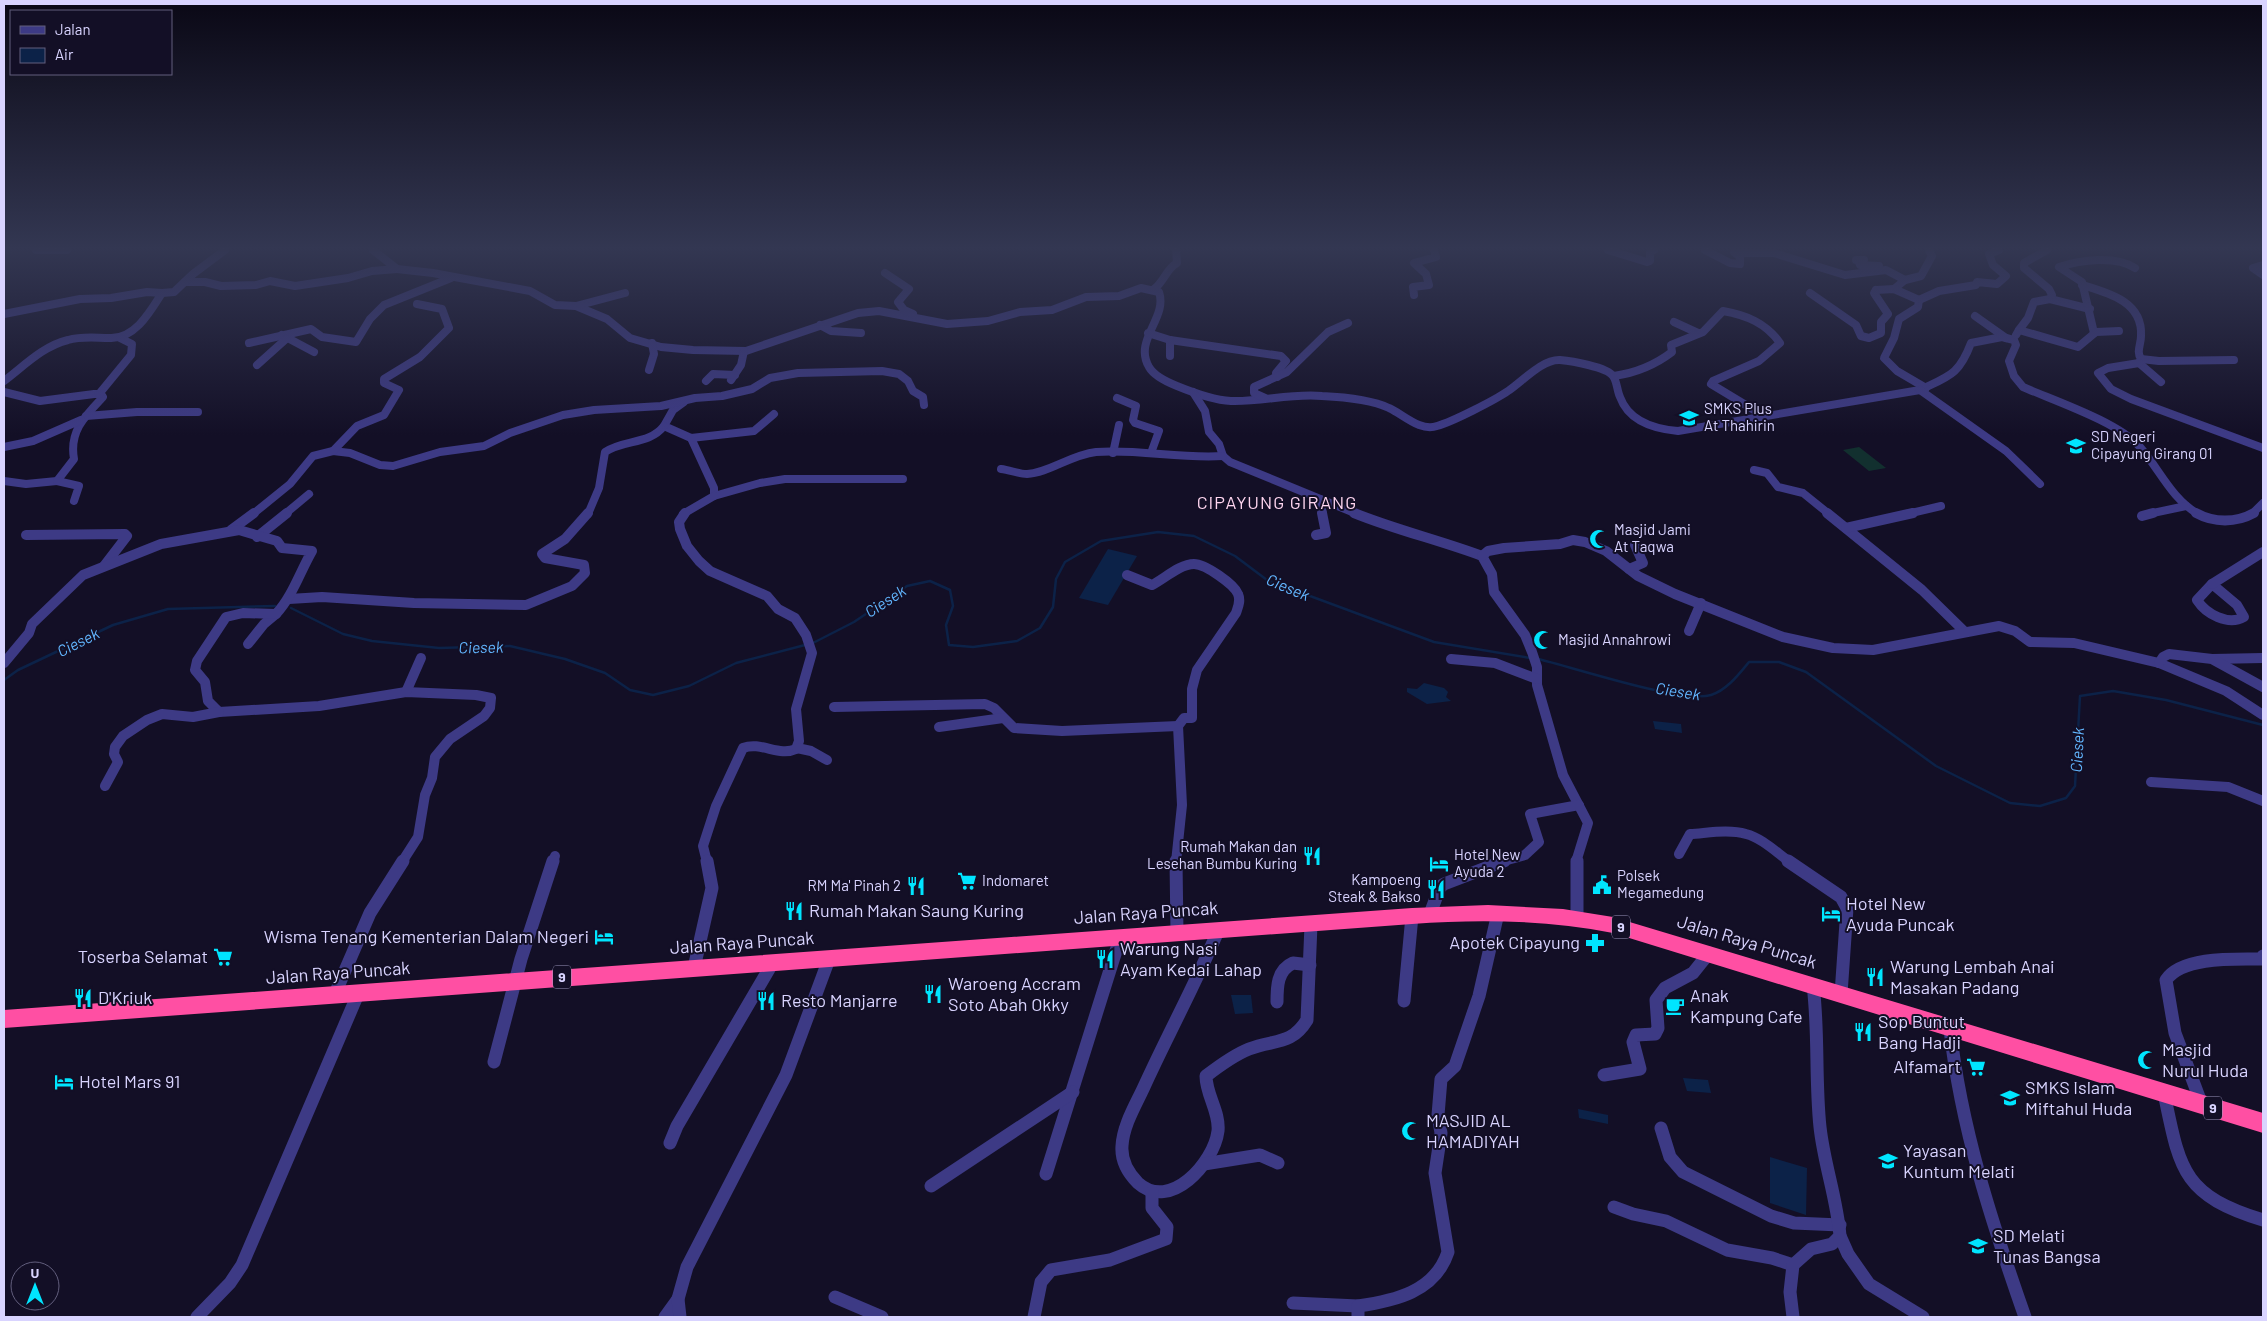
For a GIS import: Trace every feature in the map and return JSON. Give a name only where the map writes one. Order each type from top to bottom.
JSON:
[{"type":"highway","name":"Jalan Raya Puncak","points":[[4,1019],[1177,933],[1312,925],[1421,915],[1519,912],[1577,917],[1613,925],[2263,1123]]},
{"type":"street","points":[[120,338],[150,312]]},
{"type":"street","points":[[249,343],[284,337],[311,328],[322,337],[356,342],[377,312]]},
{"type":"street","points":[[333,452],[357,426],[384,415],[399,390],[384,383],[387,376],[420,357],[448,330],[450,326],[442,312]]},
{"type":"street","points":[[590,312],[610,320],[625,336],[673,349],[744,351],[846,315],[866,312]]},
{"type":"street","points":[[882,312],[952,324],[988,321],[1026,312]]},
{"type":"street","points":[[909,312],[932,322]]},
{"type":"street","points":[[1157,312],[1144,342],[1144,350],[1151,371],[1171,384],[1229,401],[1309,395],[1391,407],[1411,423],[1436,427],[1506,392],[1547,364],[1558,360],[1579,362],[1605,369],[1614,376],[1620,399],[1634,418],[1657,429],[1692,430],[1728,421],[1923,389],[1953,374],[1964,362],[1971,343],[1991,338],[2010,339],[2028,318],[2030,312]]},
{"type":"street","points":[[1614,376],[1628,374],[1663,358],[1672,352],[1671,345],[1706,329],[1722,312]]},
{"type":"street","points":[[1726,312],[1748,316],[1779,340],[1779,346],[1757,361],[1712,382],[1714,387],[1765,416]]},
{"type":"street","points":[[1837,312],[1856,325],[1861,336],[1869,339],[1875,338],[1881,333],[1882,320],[1888,314],[1886,312]]},
{"type":"street","points":[[1897,312],[1901,316]]},
{"type":"street","points":[[1909,312],[1901,316],[1884,358],[1897,371],[2006,451],[2040,484]]},
{"type":"street","points":[[2090,312],[2094,333]]},
{"type":"street","points":[[2136,312],[2142,321],[2138,354],[2140,361],[2161,382]]},
{"type":"street","points":[[1975,316],[2016,345],[2009,361],[2017,381],[2023,387],[2080,411],[2131,439],[2186,506],[2205,519],[2227,521],[2247,517],[2257,512],[2263,503]]},
{"type":"street","points":[[1674,322],[1698,333]]},
{"type":"street","points":[[1266,399],[1254,393],[1254,387],[1287,372],[1328,332],[1348,323]]},
{"type":"street","points":[[820,325],[831,331],[861,333]]},
{"type":"street","points":[[2019,330],[2078,347],[2094,333],[2104,331],[2114,334],[2119,331]]},
{"type":"street","points":[[1148,333],[1170,340],[1282,356],[1286,361],[1276,373],[1277,377]]},
{"type":"street","points":[[4,381],[38,352],[60,342],[92,336],[120,338],[132,344],[133,350],[131,355],[99,394],[40,401],[4,392]]},
{"type":"street","points":[[284,337],[314,352]]},
{"type":"street","points":[[257,365],[284,337]]},
{"type":"street","points":[[1170,340],[1170,356]]},
{"type":"street","points":[[650,370],[654,354],[652,343]]},
{"type":"street","points":[[706,381],[713,374],[733,377],[741,365],[744,351]]},
{"type":"street","points":[[2234,360],[2140,361],[2108,368],[2098,373],[2107,385],[2136,402],[2235,440],[2263,448]]},
{"type":"street","points":[[230,531],[270,502],[290,484],[313,456],[318,453],[350,453],[380,465],[393,466],[440,452],[484,446],[510,433],[564,416],[594,410],[661,406],[689,399],[746,391],[770,378],[798,373],[882,371],[899,374],[906,378],[913,392],[923,397],[924,405]]},
{"type":"street","points":[[1193,392],[1205,411],[1206,428],[1219,444],[1223,456],[1230,462],[1252,473],[1389,527],[1430,537],[1482,556],[1492,574],[1494,592],[1525,635],[1532,652],[1537,679],[1563,774],[1588,823],[1575,866],[1577,917]]},
{"type":"street","points":[[58,481],[74,459],[72,447],[84,418],[102,399],[103,396],[99,394]]},
{"type":"street","points":[[1117,398],[1136,406],[1133,420],[1135,423],[1159,431],[1151,453]]},
{"type":"street","points":[[288,601],[322,597],[423,603],[526,605],[572,586],[585,574],[584,566],[545,558],[542,554],[568,536],[587,516],[601,490],[604,452],[660,433],[673,410],[689,399]]},
{"type":"street","points":[[4,447],[32,441],[84,418],[137,412],[198,412]]},
{"type":"street","points":[[664,426],[691,438],[754,431],[774,414]]},
{"type":"street","points":[[1113,453],[1120,425]]},
{"type":"street","points":[[691,438],[714,488],[714,496]]},
{"type":"street","points":[[1001,469],[1028,474],[1075,456],[1113,453],[1151,453],[1182,457],[1223,456]]},
{"type":"street","points":[[1754,470],[1768,473],[1775,484],[1783,490],[1799,490],[1922,590],[1961,628]]},
{"type":"street","points":[[694,968],[712,888],[712,879],[703,846],[716,806],[745,747],[756,745],[787,752],[793,752],[797,748],[799,732],[796,709],[812,653],[806,635],[795,618],[778,608],[767,596],[710,571],[701,565],[691,553],[681,532],[679,520],[682,514],[714,496],[760,483],[785,479],[903,479]]},
{"type":"street","points":[[4,481],[26,484],[58,481],[79,486],[74,501]]},
{"type":"street","points":[[257,537],[309,494]]},
{"type":"street","points":[[1316,535],[1326,533],[1320,499]]},
{"type":"street","points":[[1846,528],[1941,506]]},
{"type":"street","points":[[2142,516],[2152,512],[2186,506]]},
{"type":"street","points":[[4,663],[28,633],[32,624],[83,575],[161,544],[242,530],[257,537],[277,541],[282,548],[312,550],[289,593],[288,601],[264,624],[248,644]]},
{"type":"street","points":[[26,535],[125,534],[127,536],[104,566]]},
{"type":"street","points":[[1482,556],[1495,549],[1551,545],[1573,540],[1595,545],[1650,582],[1783,638],[1846,650],[1872,650],[1961,628],[1999,626],[2015,631],[2030,642],[2074,643],[2159,663],[2214,685],[2263,715]]},
{"type":"street","points":[[1629,569],[1642,563],[1635,545]]},
{"type":"street","points":[[2212,584],[2241,609],[2244,617],[2234,620],[2215,617],[2200,606],[2197,600],[2199,593],[2212,584],[2263,552]]},
{"type":"street","points":[[1127,576],[1152,586],[1182,567],[1191,563],[1201,563],[1238,593],[1239,604],[1231,624],[1201,663],[1193,679],[1192,718],[1180,721],[1178,726],[1182,805],[1175,887],[1177,933]]},
{"type":"street","points":[[1688,631],[1701,603]]},
{"type":"street","points":[[219,712],[208,700],[206,682],[195,670],[197,661],[226,617],[243,613],[277,613]]},
{"type":"street","points":[[2159,663],[2163,657],[2169,654],[2212,659],[2263,658]]},
{"type":"street","points":[[406,692],[421,658]]},
{"type":"street","points":[[1451,658],[1494,663],[1522,670],[1537,679]]},
{"type":"street","points":[[2212,659],[2263,687]]},
{"type":"street","points":[[105,786],[118,762],[114,754],[115,747],[132,729],[162,714],[193,717],[219,712],[319,706],[406,692],[476,695],[491,698],[490,708],[484,716],[450,739],[435,757],[418,837],[370,913],[334,996]]},
{"type":"street","points":[[834,707],[985,704],[995,707],[1007,725],[1014,728],[1062,731],[1140,726],[1178,726]]},
{"type":"street","points":[[939,726],[1003,718]]},
{"type":"street","points":[[797,748],[811,751],[827,760]]},
{"type":"street","points":[[2151,782],[2228,786],[2263,801]]},
{"type":"street","points":[[1404,1001],[1421,915],[1440,887],[1496,862],[1524,855],[1539,842],[1530,814],[1579,805]]},
{"type":"street","points":[[1679,854],[1690,834],[1705,832],[1746,834],[1793,862],[1841,897],[1847,908],[1841,994]]},
{"type":"street","points":[[494,1062],[515,981],[555,856]]},
{"type":"street","points":[[1293,1303],[1358,1312],[1400,1299],[1438,1274],[1446,1261],[1448,1252],[1437,1195],[1435,1173],[1441,1133],[1438,1115],[1441,1079],[1455,1066],[1479,996],[1498,913]]},
{"type":"street","points":[[1218,931],[1204,964],[1159,1052],[1126,1129],[1122,1147],[1127,1169],[1134,1180],[1152,1192],[1160,1194],[1186,1182],[1204,1164],[1218,1125],[1215,1111],[1207,1094],[1206,1076],[1249,1049],[1293,1038],[1303,1030],[1308,1020],[1312,925]]},
{"type":"street","points":[[1046,1174],[1120,938]]},
{"type":"street","points":[[1604,1075],[1640,1068],[1633,1042],[1636,1035],[1655,1034],[1658,1028],[1656,1000],[1665,988],[1693,973],[1709,953]]},
{"type":"street","points":[[2202,1104],[2175,1033],[2166,980],[2170,974],[2197,961],[2263,958]]},
{"type":"street","points":[[665,1317],[678,1298],[687,1267],[763,1123],[786,1075],[828,960]]},
{"type":"street","points":[[1276,1002],[1279,980],[1283,970],[1292,963],[1310,965]]},
{"type":"street","points":[[670,1143],[677,1126],[772,964]]},
{"type":"street","points":[[1812,985],[1816,1010],[1820,1128],[1840,1230],[1848,1254],[1870,1284],[1923,1317]]},
{"type":"street","points":[[197,1317],[230,1283],[242,1265],[358,994]]},
{"type":"street","points":[[1950,1029],[1956,1081],[1992,1224],[2025,1317]]},
{"type":"street","points":[[931,1186],[1073,1092]]},
{"type":"street","points":[[2164,1093],[2178,1158],[2189,1178],[2207,1195],[2224,1207],[2263,1220]]},
{"type":"street","points":[[1661,1128],[1668,1154],[1674,1165],[1682,1172],[1771,1216],[1794,1224],[1840,1230]]},
{"type":"street","points":[[1204,1164],[1260,1155],[1278,1163]]},
{"type":"street","points":[[1034,1317],[1041,1282],[1051,1270],[1110,1260],[1166,1239],[1167,1227],[1152,1208],[1152,1192]]},
{"type":"street","points":[[1614,1207],[1634,1214],[1666,1221],[1727,1250],[1772,1258],[1794,1265]]},
{"type":"street","points":[[1793,1317],[1790,1292],[1794,1265],[1811,1249],[1832,1244],[1840,1230]]},
{"type":"street","points":[[835,1297],[882,1317]]},
{"type":"street","points":[[678,1298],[680,1317]]},
{"type":"green space","points":[[1859,447],[1886,468],[1869,471],[1843,450]]},
{"type":"water","points":[[1108,549],[1137,556],[1108,605],[1079,598]]},
{"type":"water","points":[[1424,683],[1444,688],[1448,692],[1446,697],[1451,701],[1427,704],[1407,692],[1407,688],[1417,689]]},
{"type":"water","points":[[1653,721],[1681,724],[1682,733],[1655,729]]},
{"type":"water","points":[[1231,995],[1251,995],[1253,1013],[1235,1014]]},
{"type":"water","points":[[1683,1078],[1708,1080],[1711,1093],[1687,1091]]},
{"type":"water","points":[[1578,1109],[1608,1115],[1608,1124],[1579,1118]]},
{"type":"water","points":[[1770,1157],[1807,1168],[1806,1215],[1770,1203]]},
{"type":"waterway","name":"Ciesek","points":[[811,644],[854,622],[907,586],[930,581],[950,590],[953,606],[946,625],[949,645],[973,647],[1017,641],[1040,628],[1053,607],[1056,579],[1065,562],[1101,541],[1158,532],[1194,536],[1235,556],[1267,580],[1434,642],[1530,658]]},
{"type":"waterway","name":"Ciesek","points":[[4,680],[18,670],[113,625],[168,609],[275,606]]},
{"type":"waterway","name":"Ciesek","points":[[291,608],[343,634],[372,641],[439,648],[510,646],[565,659],[605,673],[630,690],[653,695],[689,686],[736,663],[805,645]]},
{"type":"waterway","name":"Ciesek","points":[[1538,659],[1653,690],[1697,696],[1717,693],[1732,681],[1749,662],[1779,662],[1806,672],[1936,766],[2010,803],[2040,806],[2066,798],[2075,786],[2080,696],[2113,691],[2166,700],[2263,725]]},
{"type":"place","name":"SMKS Plus At Thahirin","points":[[1689,418]]},
{"type":"place","name":"SD Negeri Cipayung Girang 01","points":[[2076,446]]},
{"type":"place","name":"Masjid Jami At Taqwa","points":[[1599,539]]},
{"type":"place","name":"Masjid Annahrowi","points":[[1543,640]]},
{"type":"place","name":"Rumah Makan dan Lesehan Bumbu Kuring","points":[[1312,856]]},
{"type":"place","name":"Hotel New Ayuda 2","points":[[1439,864]]},
{"type":"place","name":"Indomaret","points":[[967,881]]},
{"type":"place","name":"Polsek Megamedung","points":[[1602,885]]},
{"type":"place","name":"RM Ma' Pinah 2","points":[[916,886]]},
{"type":"place","name":"Kampoeng Steak & Bakso","points":[[1436,889]]},
{"type":"place","name":"Rumah Makan Saung Kuring","points":[[794,911]]},
{"type":"place","name":"Hotel New Ayuda Puncak","points":[[1831,914]]},
{"type":"place","name":"Wisma Tenang Kementerian Dalam Negeri","points":[[604,937]]},
{"type":"place","name":"Apotek Cipayung","points":[[1595,943]]},
{"type":"place","name":"Toserba Selamat","points":[[223,957]]},
{"type":"place","name":"Warung Nasi Ayam Kedai Lahap","points":[[1105,959]]},
{"type":"place","name":"Warung Lembah Anai Masakan Padang","points":[[1875,977]]},
{"type":"place","name":"Waroeng Accram Soto Abah Okky","points":[[933,994]]},
{"type":"place","name":"D'Kriuk","points":[[83,998]]},
{"type":"place","name":"Resto Manjarre","points":[[766,1001]]},
{"type":"place","name":"Anak Kampung Cafe","points":[[1675,1006]]},
{"type":"place","name":"Sop Buntut Bang Hadji","points":[[1863,1032]]},
{"type":"place","name":"Masjid Nurul Huda","points":[[2147,1060]]},
{"type":"place","name":"Alfamart","points":[[1976,1067]]},
{"type":"place","name":"Hotel Mars 91","points":[[64,1082]]},
{"type":"place","name":"SMKS Islam Miftahul Huda","points":[[2010,1098]]},
{"type":"place","name":"MASJID AL HAMADIYAH","points":[[1411,1131]]},
{"type":"place","name":"Yayasan Kuntum Melati","points":[[1888,1161]]},
{"type":"place","name":"SD Melati Tunas Bangsa","points":[[1978,1246]]},
{"type":"district","name":"CIPAYUNG GIRANG","points":[[1277,503]]}]
